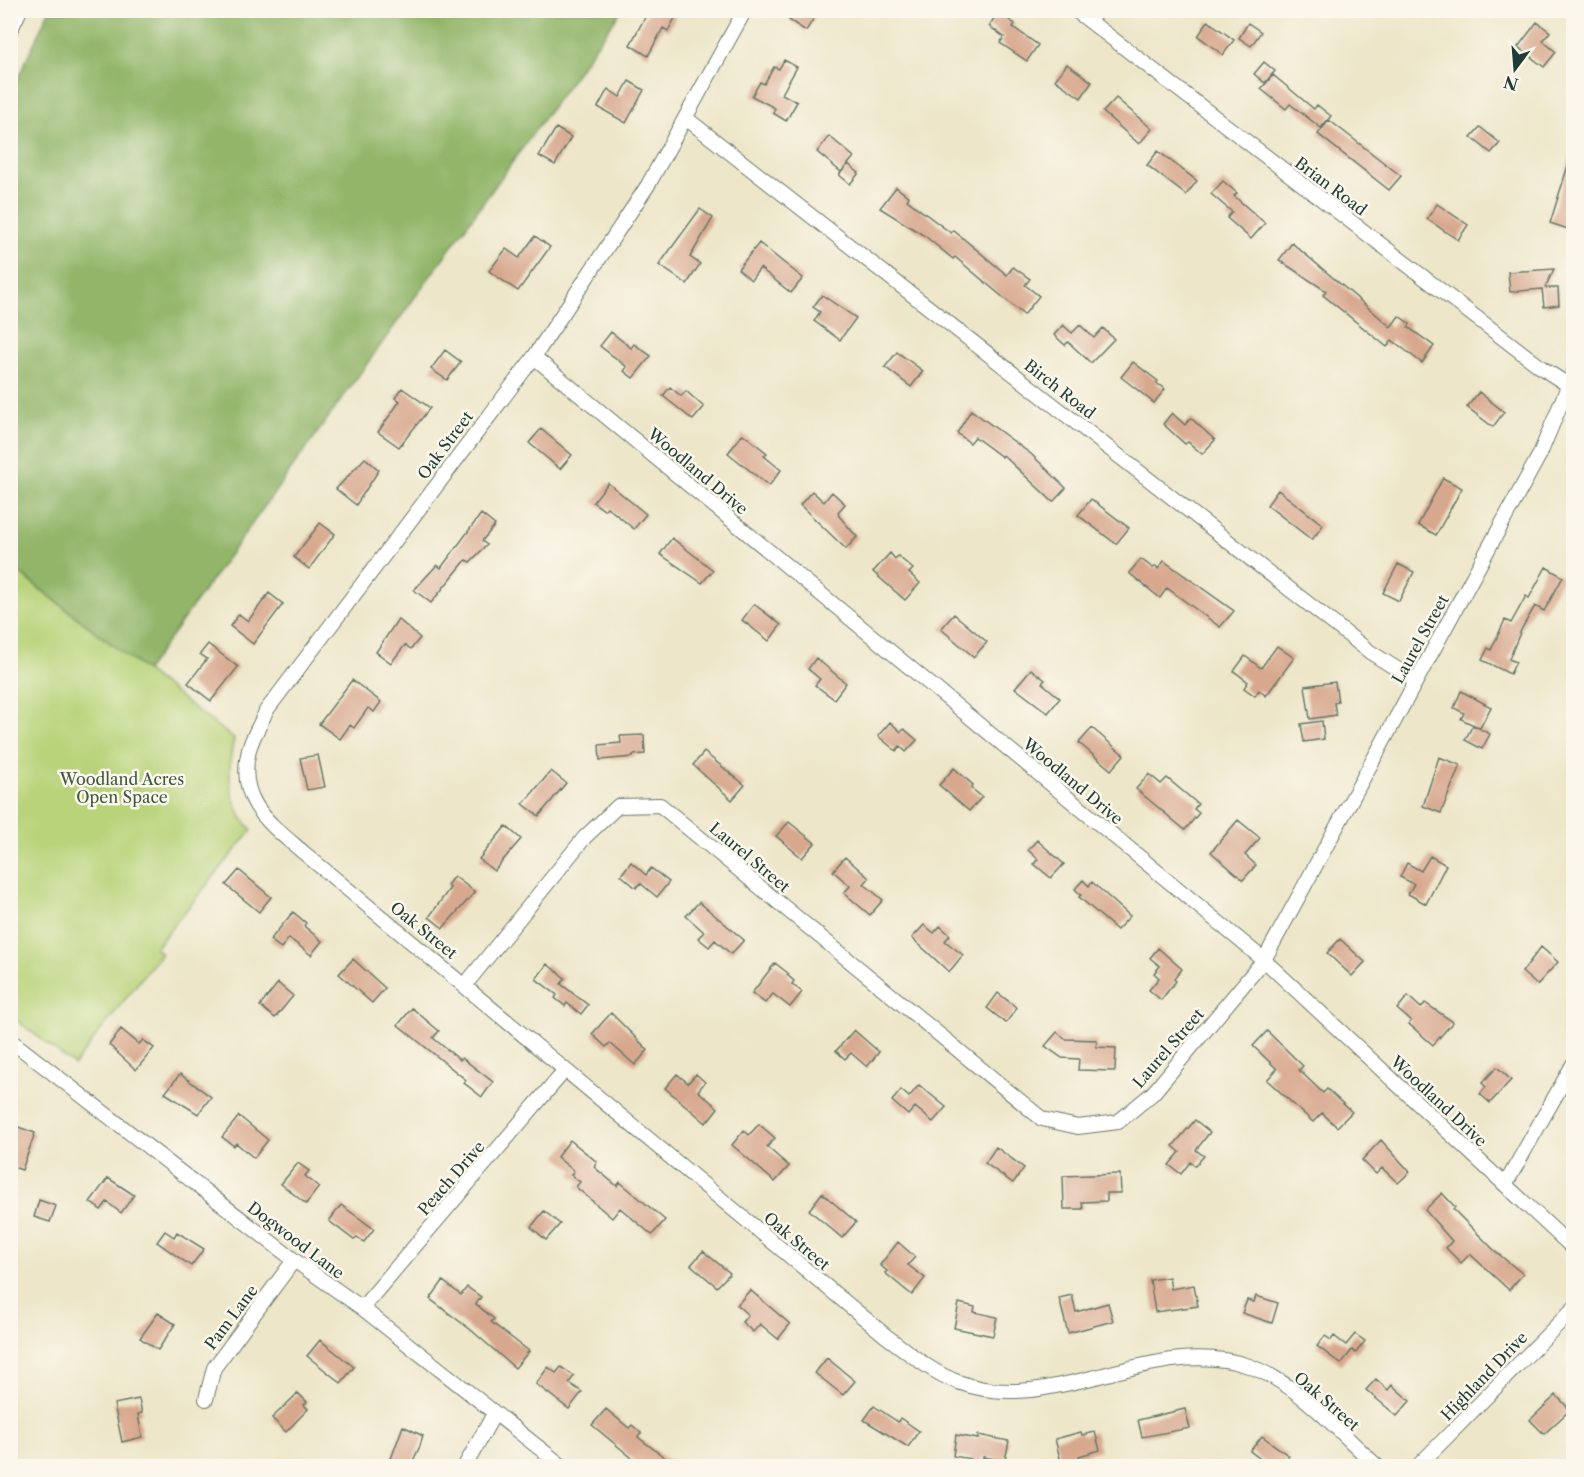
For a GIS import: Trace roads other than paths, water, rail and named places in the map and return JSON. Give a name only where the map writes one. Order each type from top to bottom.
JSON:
[{"type":"street","points":[[10,31],[20,10]]},
{"type":"street","name":"Oak Street","points":[[745,10],[687,119],[648,185],[534,357],[266,711],[249,749],[246,773],[251,801],[271,825],[886,1336],[924,1364],[959,1382],[992,1390],[1036,1389],[1183,1358],[1215,1358],[1250,1366],[1288,1385],[1377,1467]]},
{"type":"street","name":"Brian Road","points":[[1075,10],[1533,361],[1571,378]]},
{"type":"street","name":"Birch Road","points":[[687,119],[1370,652],[1416,681]]},
{"type":"street","name":"Woodland Drive","points":[[534,357],[1264,960],[1574,1249]]},
{"type":"street","name":"Laurel Street","points":[[465,985],[585,837],[618,806],[660,805],[1042,1119],[1078,1127],[1118,1122],[1153,1093],[1264,960],[1540,454],[1571,378]]},
{"type":"street","name":"Dogwood Lane","points":[[10,1040],[294,1260],[362,1308],[561,1467]]},
{"type":"street","points":[[1505,1185],[1574,1063]]},
{"type":"street","name":"Peach Drive","points":[[362,1308],[565,1070]]},
{"type":"street","name":"Pam Lane","points":[[206,1399],[214,1368],[294,1260]]},
{"type":"street","name":"Highland Drive","points":[[1418,1467],[1574,1308]]},
{"type":"street","points":[[465,1467],[494,1414]]},
{"type":"park label","name":"Woodland Acres Open Space","points":[[122,788]]}]
